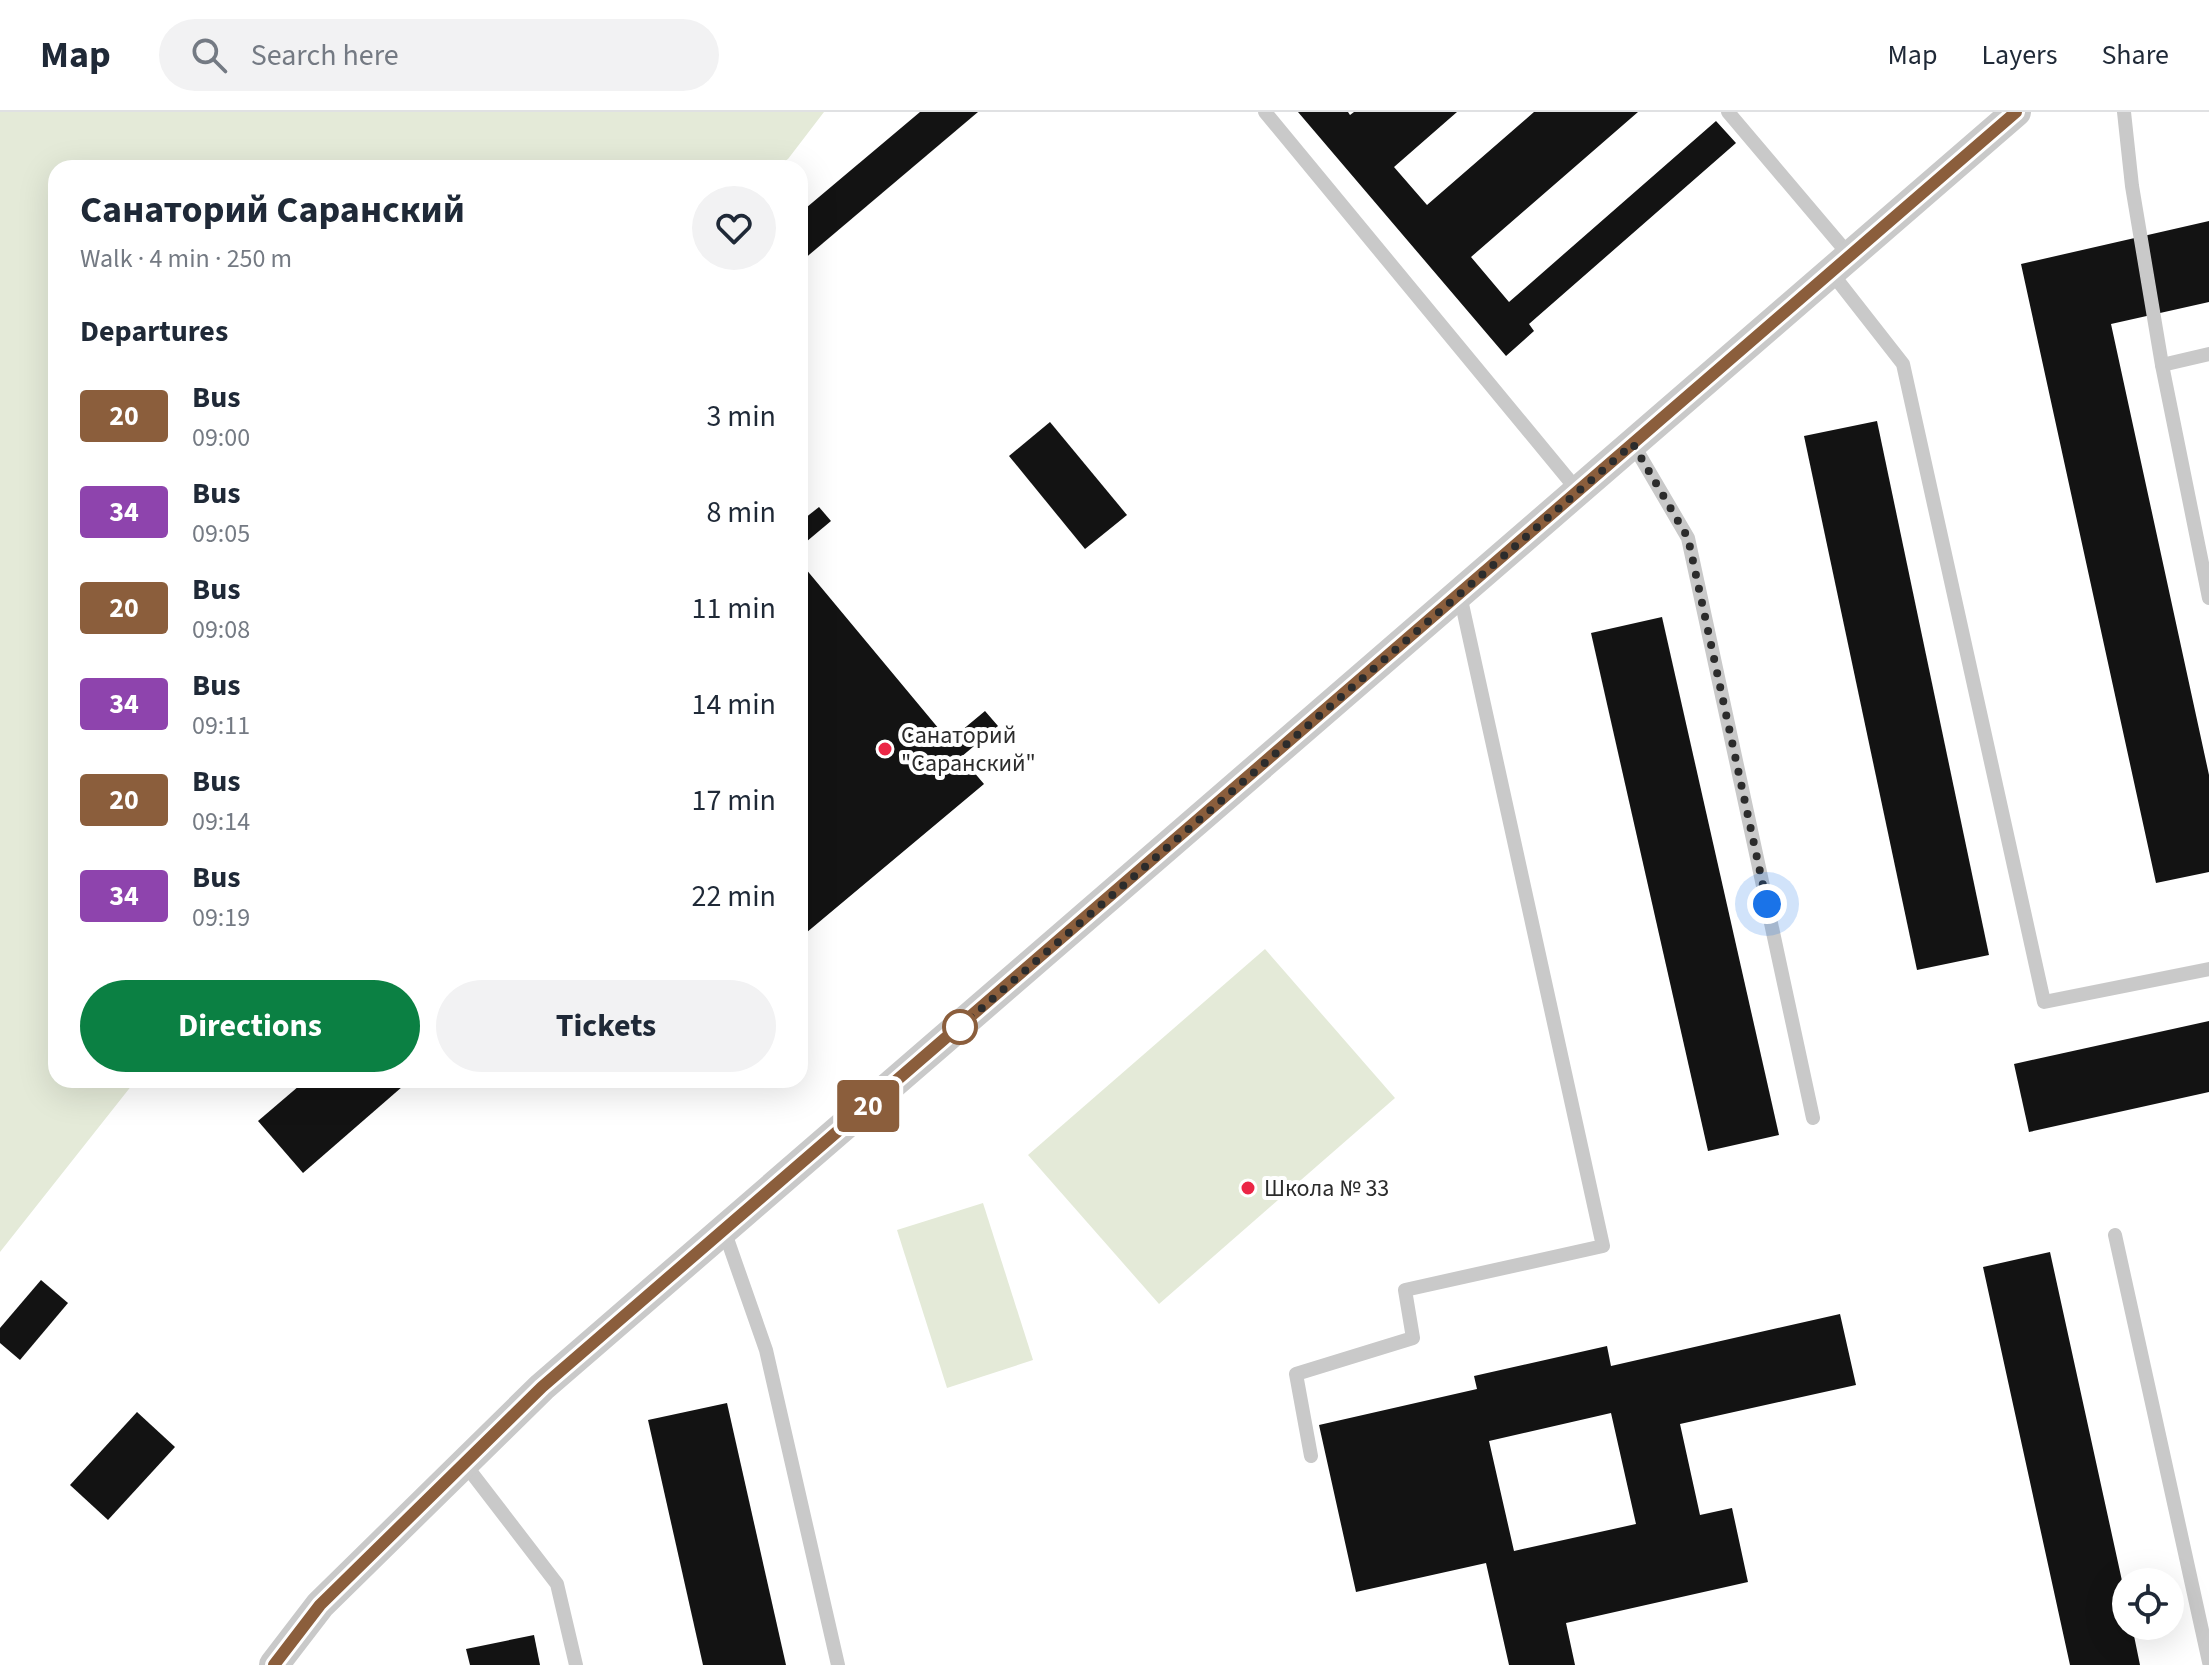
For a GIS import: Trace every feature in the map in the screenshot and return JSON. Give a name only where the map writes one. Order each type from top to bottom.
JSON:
[{"type":"street","points":[[274,1665],[320,1605],[542,1387],[2016,112]]},
{"type":"lane","points":[[1265,112],[1578,491]]},
{"type":"lane","points":[[1728,112],[1841,264],[1903,364],[2044,1002],[2209,969]]},
{"type":"lane","points":[[2124,112],[2132,186],[2162,365],[2209,598]]},
{"type":"lane","points":[[2162,365],[2209,354]]},
{"type":"lane","points":[[1633,444],[1688,538],[1813,1118]]},
{"type":"lane","points":[[1311,1456],[1296,1374],[1413,1338],[1405,1290],[1603,1246],[1460,594]]},
{"type":"lane","points":[[724,1230],[766,1350],[838,1665]]},
{"type":"lane","points":[[2115,1235],[2209,1662]]},
{"type":"lane","points":[[464,1463],[557,1584],[576,1665]]},
{"type":"green space","points":[[0,112],[824,112],[787,160],[48,160],[48,1088],[130,1088],[0,1252]]},
{"type":"green space","points":[[1265,949],[1395,1098],[1159,1304],[1028,1155]]},
{"type":"green space","points":[[983,1203],[1033,1360],[947,1388],[897,1230]]},
{"type":"building","points":[[920,112],[978,112],[808,256],[808,206]]},
{"type":"building","points":[[1298,112],[1348,112],[1350,115],[1354,112],[1457,112],[1394,167],[1427,205],[1534,112],[1638,112],[1471,257],[1509,302],[1716,121],[1736,143],[1529,324],[1534,331],[1506,356]]},
{"type":"building","points":[[2209,221],[2209,302],[2111,324],[2209,775],[2209,872],[2156,883],[2021,264]]},
{"type":"building","points":[[1877,421],[1989,955],[1917,970],[1804,436]]},
{"type":"building","points":[[1050,422],[1127,515],[1085,549],[1009,456]]},
{"type":"building","points":[[819,507],[831,521],[808,540],[808,516]]},
{"type":"building","name":"Санаторий \"Саранский\"","points":[[808,572],[949,741],[985,711],[998,726],[961,757],[984,784],[808,931]]},
{"type":"building","points":[[1662,617],[1779,1135],[1708,1151],[1591,633]]},
{"type":"building","points":[[2209,1021],[2209,1092],[2029,1132],[2014,1064]]},
{"type":"building","points":[[297,1088],[401,1088],[303,1173],[258,1121]]},
{"type":"building","points":[[2050,1252],[2119,1568],[2112,1568],[2112,1640],[2135,1640],[2140,1665],[2070,1665],[1983,1267]]},
{"type":"building","points":[[41,1280],[68,1303],[20,1360],[0,1343],[0,1328]]},
{"type":"building","points":[[1840,1314],[1856,1385],[1680,1424],[1700,1515],[1732,1508],[1748,1582],[1566,1623],[1575,1665],[1509,1665],[1486,1563],[1356,1592],[1319,1425],[1477,1389],[1474,1376],[1607,1346],[1611,1366]],"holes":[[[1611,1413],[1636,1524],[1514,1551],[1489,1441]]]},
{"type":"building","points":[[727,1403],[786,1665],[703,1665],[648,1420]]},
{"type":"building","points":[[137,1412],[175,1447],[108,1520],[70,1485]]},
{"type":"building","points":[[534,1635],[540,1665],[470,1665],[466,1649]]},
{"type":"bus line","name":"20","points":[[274,1665],[320,1605],[542,1387],[2016,112]]},
{"type":"place","name":"Санаторий \"Саранский\"","points":[[885,749]]},
{"type":"place","name":"Школа № 33","points":[[1248,1188]]},
{"type":"route","points":[[960,1027],[1633,444],[1688,538],[1767,904]]}]
